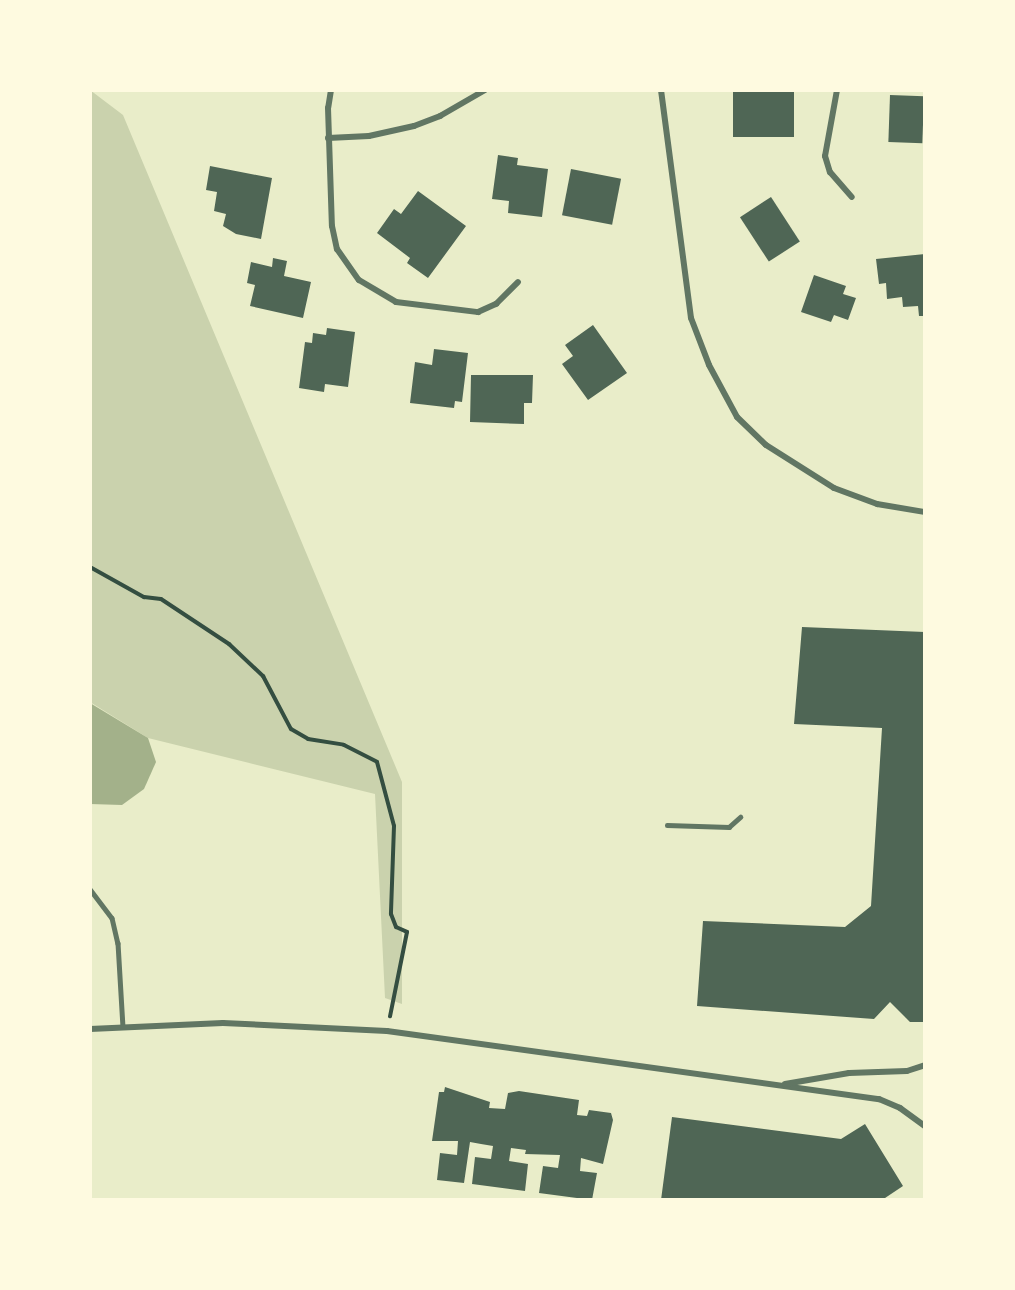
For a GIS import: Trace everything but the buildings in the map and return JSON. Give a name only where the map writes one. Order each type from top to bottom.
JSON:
[{"type":"street","points":[[331,90],[328,138],[332,226],[338,249],[346,265],[369,287],[396,302],[478,312],[496,304],[518,282]]},
{"type":"street","points":[[328,138],[369,136],[414,126],[440,117],[485,90]]},
{"type":"street","points":[[661,90],[691,318],[706,358],[737,417],[774,451],[834,488],[877,504],[925,512]]},
{"type":"street","points":[[837,90],[825,156],[830,172],[852,197]]},
{"type":"street","points":[[90,1029],[223,1023],[387,1031],[879,1099],[900,1108],[925,1126]]},
{"type":"street","points":[[781,1084],[849,1073],[907,1071],[925,1065]]},
{"type":"lane","points":[[667,825],[729,827],[740,817]]},
{"type":"lane","points":[[90,889],[112,918],[118,943],[123,1027]]},
{"type":"path","points":[[90,567],[144,597],[161,599],[229,644],[263,676],[291,729],[308,739],[344,745],[377,762],[394,826],[391,914],[396,927],[407,932],[387,1031]]},
{"type":"shaded area","points":[[90,90],[123,115],[402,782],[402,1004],[385,998],[375,794],[148,738],[90,702]]},
{"type":"shaded area","points":[[90,703],[148,738],[156,762],[144,789],[122,805],[90,804]]}]
